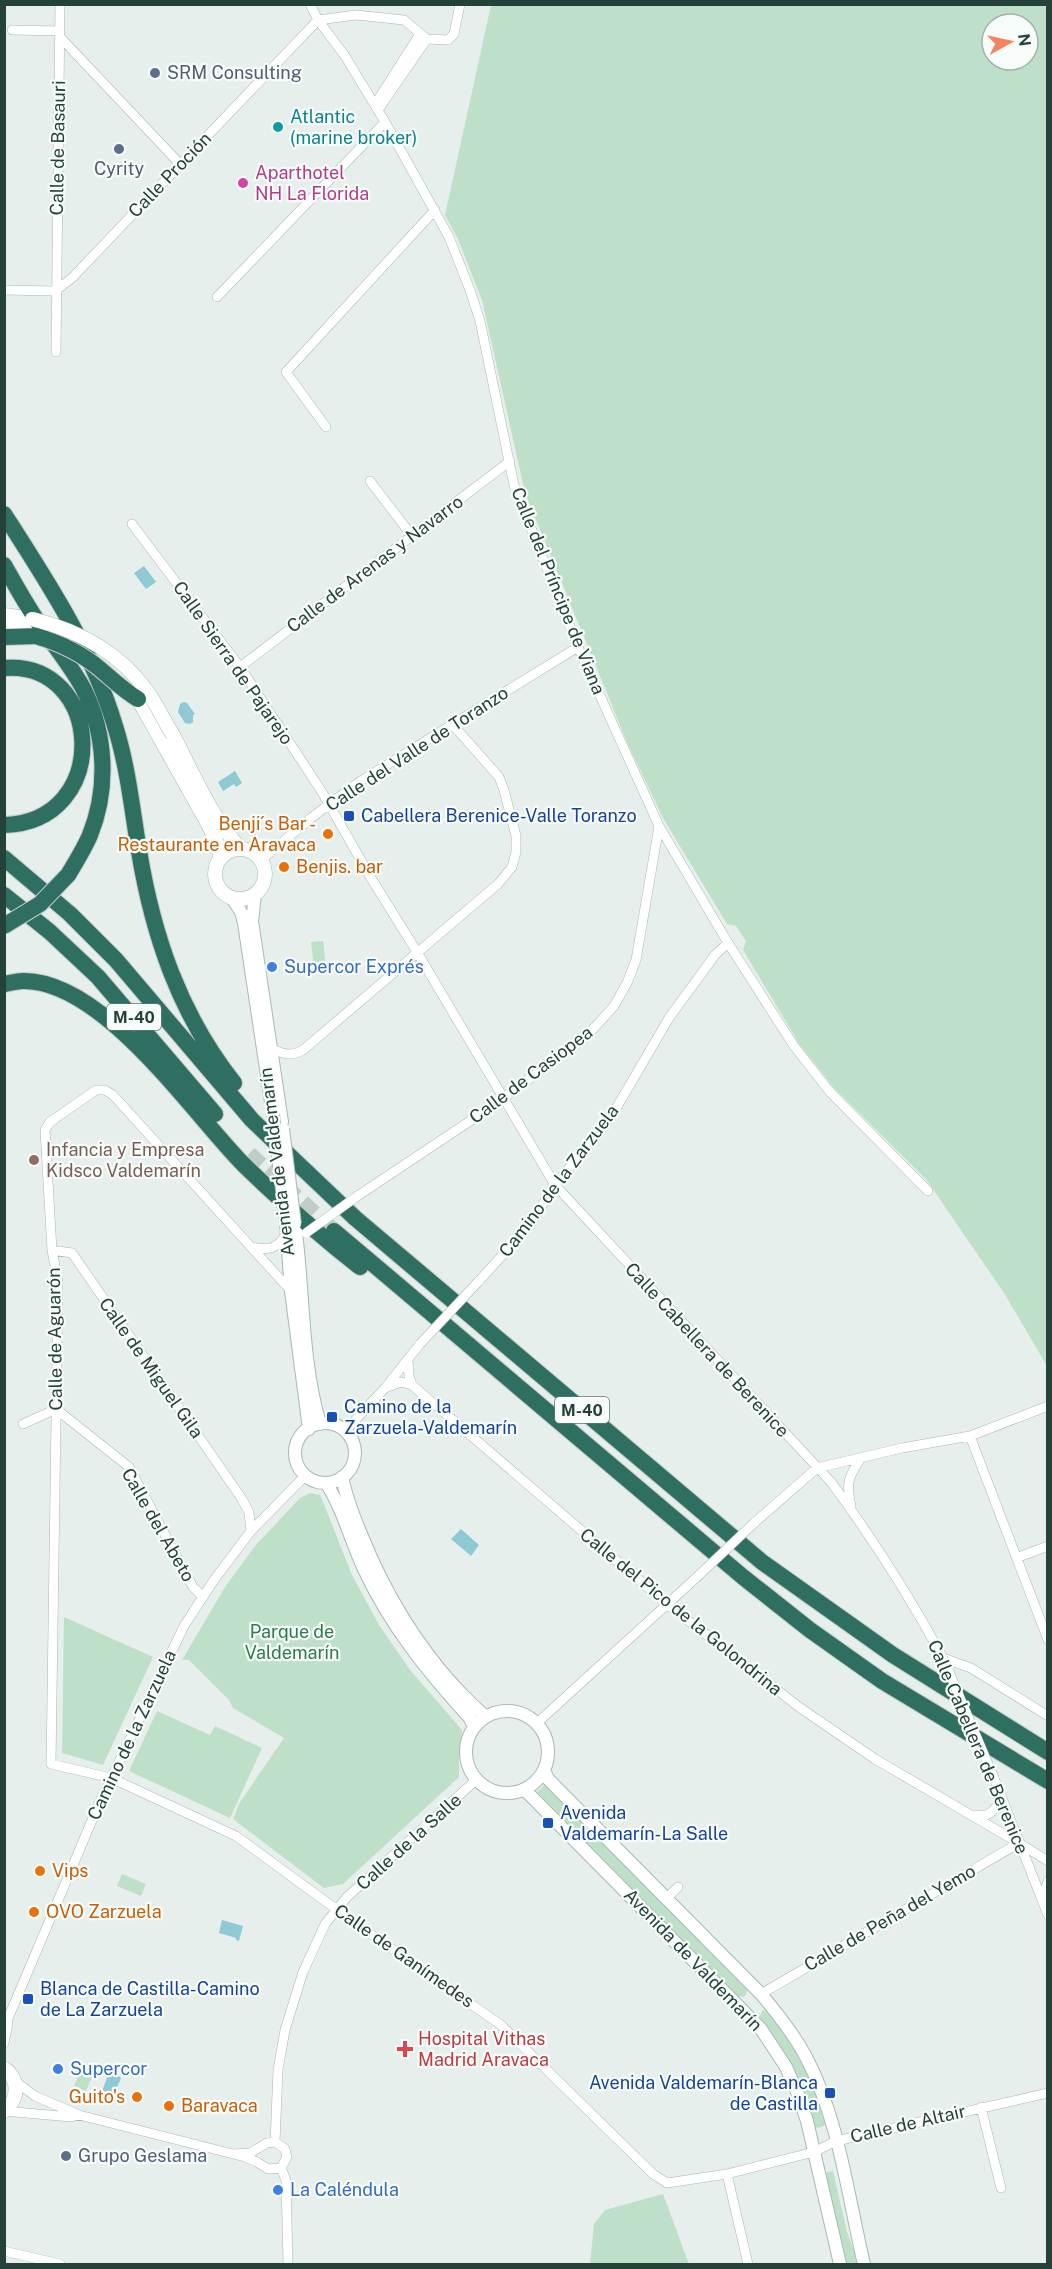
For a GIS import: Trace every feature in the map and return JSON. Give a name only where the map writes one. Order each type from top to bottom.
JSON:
[{"type":"highway","points":[[4,513],[68,617],[99,678],[126,768],[149,904],[159,942],[176,987],[206,1044],[228,1076],[254,1110],[323,1189]]},
{"type":"highway","points":[[4,565],[27,606],[83,689],[94,715],[100,738],[102,769],[99,804],[90,835],[68,875],[40,904],[4,926]]},
{"type":"highway","points":[[4,637],[34,628],[85,658],[124,691],[138,699]]},
{"type":"highway","points":[[4,668],[19,668],[40,674],[61,688],[77,714],[84,747],[81,769],[62,800],[37,817],[4,825]]},
{"type":"highway","name":"M-40","points":[[4,858],[70,914],[116,960],[252,1120],[323,1189],[762,1562],[893,1655],[1047,1752]]},
{"type":"highway","name":"M-40","points":[[4,895],[50,932],[98,977],[249,1154]]},
{"type":"highway","points":[[4,984],[24,981],[48,985],[86,1004],[108,1020],[132,1040],[243,1163],[326,1240],[581,1440]]},
{"type":"highway","name":"M-40","points":[[334,1231],[743,1577],[810,1630],[882,1681],[1047,1781]]},
{"type":"main road","points":[[4,615],[34,628]]},
{"type":"main road","points":[[4,625],[68,630],[112,655],[130,671],[147,691],[218,819],[241,849]]},
{"type":"main road","points":[[138,699],[208,824],[221,858]]},
{"type":"main road","points":[[241,849],[251,851],[261,860],[266,871],[261,890],[244,899],[232,898],[224,893],[216,881],[215,871],[221,858],[230,851],[241,849]]},
{"type":"main road","points":[[4,2068],[15,2081],[16,2088],[13,2101],[4,2111]]},
{"type":"street","name":"Calle de Basauri","points":[[56,291],[60,4]]},
{"type":"street","name":"Calle del Príncipe de Viana","points":[[310,4],[318,20],[345,56],[385,122],[435,210],[453,247],[480,321],[514,485],[578,647],[659,826],[728,943],[794,1046],[830,1092],[928,1191]]},
{"type":"street","points":[[318,20],[356,15],[404,20],[423,36],[448,40],[454,34],[460,4]]},
{"type":"street","name":"Calle Proción","points":[[56,291],[72,278],[318,20]]},
{"type":"street","points":[[12,30],[60,34],[180,164]]},
{"type":"street","points":[[376,107],[423,36]]},
{"type":"street","points":[[217,297],[385,122]]},
{"type":"street","points":[[326,427],[286,372],[435,210]]},
{"type":"street","points":[[4,290],[56,291],[56,352]]},
{"type":"street","name":"Calle de Arenas y Navarro","points":[[240,667],[510,461]]},
{"type":"street","points":[[369,481],[412,536]]},
{"type":"street","name":"Calle Sierra de Pajarejo","points":[[132,524],[240,667],[330,804]]},
{"type":"street","name":"Calle del Valle de Toranzo","points":[[261,860],[359,782],[578,647]]},
{"type":"street","points":[[272,1049],[289,1055],[295,1055],[303,1050],[498,884],[512,867],[516,852],[516,836],[500,777],[453,725]]},
{"type":"street","name":"Calle Cabellera de Berenice","points":[[330,804],[371,878],[555,1185],[831,1482],[853,1511],[915,1606],[943,1658],[994,1778],[1047,1915]]},
{"type":"street","name":"Calle de Casiopea","points":[[268,1250],[279,1245],[293,1232],[356,1197],[503,1098],[585,1038],[614,1006],[636,960],[659,826]]},
{"type":"street","name":"Avenida de Valdemarín","points":[[255,895],[252,921],[272,1049],[278,1119]]},
{"type":"street","name":"Avenida de Valdemarín","points":[[232,898],[241,912],[244,923],[278,1119],[316,1407],[315,1426]]},
{"type":"street","name":"Camino de la Zarzuela","points":[[345,1431],[385,1388],[420,1344],[530,1225],[555,1185],[610,1117],[669,1018],[716,955],[728,943]]},
{"type":"street","name":"Calle de Aguarón","points":[[111,1778],[51,1764],[58,1282],[52,1250],[45,1130],[50,1122],[96,1090],[105,1090],[291,1291]]},
{"type":"street","name":"Avenida de Valdemarín","points":[[293,1232],[291,1291],[315,1426]]},
{"type":"street","points":[[251,1247],[268,1250],[265,1255],[266,1263]]},
{"type":"street","name":"Calle de Miguel Gila","points":[[52,1250],[72,1253],[242,1499],[249,1512],[251,1531]]},
{"type":"street","points":[[408,1359],[412,1385]]},
{"type":"street","points":[[385,1388],[401,1382],[412,1385]]},
{"type":"street","name":"Calle del Pico de la Golondrina","points":[[412,1385],[667,1604],[799,1707],[875,1759],[1047,1861]]},
{"type":"street","points":[[537,1723],[817,1468],[970,1436],[1047,1406]]},
{"type":"street","points":[[23,1424],[56,1409]]},
{"type":"street","name":"Calle del Abeto","points":[[56,1409],[129,1467],[193,1587],[203,1597]]},
{"type":"street","points":[[331,1424],[345,1431],[352,1439],[354,1455],[350,1470],[342,1477],[326,1483],[315,1482],[305,1476],[297,1464],[295,1448],[302,1434],[315,1426],[331,1424]]},
{"type":"street","points":[[970,1436],[1047,1640]]},
{"type":"street","points":[[853,1511],[847,1488],[849,1478],[861,1458]]},
{"type":"street","name":"Camino de la Zarzuela","points":[[4,2043],[6,2025],[71,1868],[167,1658],[203,1597],[251,1531],[305,1476]]},
{"type":"street","points":[[342,1477],[346,1496],[372,1562],[393,1602],[415,1638],[443,1674],[485,1716]]},
{"type":"street","points":[[326,1483],[337,1499],[363,1567],[384,1607],[407,1644],[469,1717],[474,1726]]},
{"type":"street","name":"Calle de Miguel Gila","points":[[242,1499],[256,1510],[269,1512]]},
{"type":"street","points":[[1016,1558],[1047,1546]]},
{"type":"street","points":[[943,1658],[971,1668],[1047,1716]]},
{"type":"street","points":[[499,1710],[519,1712],[537,1723],[546,1739],[548,1755],[544,1770],[536,1781],[524,1790],[511,1793],[493,1791],[477,1780],[468,1768],[465,1756],[467,1740],[474,1726],[485,1716],[499,1710]]},
{"type":"street","name":"Avenida de Valdemarín","points":[[544,1770],[548,1779],[761,1994],[780,2016],[806,2056],[826,2106],[836,2140],[864,2265]]},
{"type":"street","name":"Calle de Ganímedes","points":[[111,1778],[236,1836],[336,1910],[473,2004],[510,2032],[661,2181],[674,2183],[727,2174],[814,2152],[836,2140]]},
{"type":"street","name":"Calle de la Salle","points":[[274,2142],[278,2070],[290,2010],[310,1955],[325,1924],[347,1897],[477,1780]]},
{"type":"street","name":"Avenida de Valdemarín","points":[[524,1790],[761,2029],[786,2067],[798,2094],[840,2265]]},
{"type":"street","points":[[968,1815],[984,1817],[992,1812],[1002,1799]]},
{"type":"street","name":"Calle de Peña del Yemo","points":[[761,1994],[1019,1843]]},
{"type":"street","points":[[1042,1900],[1047,1881]]},
{"type":"street","name":"Avenida de Valdemarín","points":[[667,1898],[678,1887]]},
{"type":"street","points":[[15,2081],[35,2096],[79,2115],[234,2154],[268,2169],[280,2168],[286,2161],[287,2153],[282,2145],[274,2142],[267,2143],[250,2153],[234,2154]]},
{"type":"street","name":"Calle de Altair","points":[[836,2140],[1047,2092]]},
{"type":"street","name":"Calle de Altair","points":[[981,2108],[1001,2188]]},
{"type":"street","points":[[4,2111],[71,2117],[79,2115]]},
{"type":"street","points":[[261,2148],[258,2156],[261,2164]]},
{"type":"street","points":[[280,2168],[286,2180],[288,2265]]},
{"type":"street","points":[[727,2174],[748,2265]]},
{"type":"street","points":[[4,2251],[60,2265]]},
{"type":"green space","points":[[491,5],[1047,5],[1047,1366],[1004,1293],[926,1179],[835,1089],[800,1045],[743,950],[746,941],[736,926],[727,924],[663,818],[627,742],[525,493],[482,300],[457,237],[445,215]]},
{"type":"green space","points":[[323,941],[326,967],[314,968],[311,942]]},
{"type":"green space","name":"Parque de Valdemarín","points":[[310,1493],[320,1495],[352,1575],[379,1625],[410,1670],[462,1730],[459,1777],[343,1884],[324,1888],[233,1819],[240,1802],[284,1738],[233,1708],[229,1700],[189,1660],[182,1660],[225,1587],[255,1546],[300,1498]]},
{"type":"green space","points":[[64,1617],[153,1657],[103,1765],[62,1753]]},
{"type":"green space","points":[[157,1711],[210,1735],[215,1726],[262,1748],[230,1818],[129,1771]]},
{"type":"green space","points":[[546,1783],[747,1988],[746,1995],[738,1996],[537,1792]]},
{"type":"green space","points":[[122,1874],[146,1884],[141,1896],[117,1886]]},
{"type":"green space","points":[[763,2010],[769,2012],[803,2066],[816,2094],[825,2125],[819,2128],[814,2127],[783,2053],[759,2017]]},
{"type":"green space","points":[[84,2062],[96,2067],[86,2091],[74,2086]]},
{"type":"green space","points":[[833,2171],[847,2232],[859,2264],[845,2264],[824,2173]]},
{"type":"green space","points":[[663,2194],[689,2264],[590,2264],[594,2224],[605,2210]]},
{"type":"water","points":[[144,566],[156,582],[146,589],[134,573]]},
{"type":"water","points":[[184,702],[195,714],[190,724],[185,723],[178,712],[180,704]]},
{"type":"water","points":[[235,771],[242,783],[236,787],[234,784],[223,791],[218,782]]},
{"type":"water","points":[[461,1529],[479,1545],[471,1556],[451,1539]]},
{"type":"water","points":[[222,1920],[243,1926],[239,1941],[219,1933]]},
{"type":"water","points":[[114,2072],[121,2078],[111,2101],[100,2096],[109,2073]]},
{"type":"tunnel","points":[[249,1154],[334,1231]]},
{"type":"place","name":"SRM Consulting","points":[[155,73]]},
{"type":"place","name":"Atlantic (marine broker)","points":[[278,127]]},
{"type":"place","name":"Cyrity","points":[[119,149]]},
{"type":"place","name":"Aparthotel NH La Florida","points":[[243,183]]},
{"type":"place","name":"Cabellera Berenice-Valle Toranzo","points":[[349,816]]},
{"type":"place","name":"Benji´s Bar - Restaurante en Aravaca","points":[[328,834]]},
{"type":"place","name":"Benjis. bar","points":[[284,867]]},
{"type":"place","name":"Supercor Exprés","points":[[272,967]]},
{"type":"place","name":"Infancia y Empresa Kidsco Valdemarín","points":[[34,1160]]},
{"type":"place","name":"Camino de la Zarzuela-Valdemarín","points":[[332,1417]]},
{"type":"place","name":"Avenida Valdemarín-La Salle","points":[[548,1823]]},
{"type":"place","name":"Vips","points":[[40,1871]]},
{"type":"place","name":"OVO Zarzuela","points":[[34,1912]]},
{"type":"place","name":"Blanca de Castilla-Camino de La Zarzuela","points":[[28,1999]]},
{"type":"place","name":"Hospital Vithas Madrid Aravaca","points":[[405,2049]]},
{"type":"place","name":"Supercor","points":[[58,2069]]},
{"type":"place","name":"Avenida Valdemarín-Blanca de Castilla","points":[[830,2093]]},
{"type":"place","name":"Guito's","points":[[137,2097]]},
{"type":"place","name":"Baravaca","points":[[169,2106]]},
{"type":"place","name":"Grupo Geslama","points":[[66,2156]]},
{"type":"place","name":"La Caléndula","points":[[278,2190]]}]
